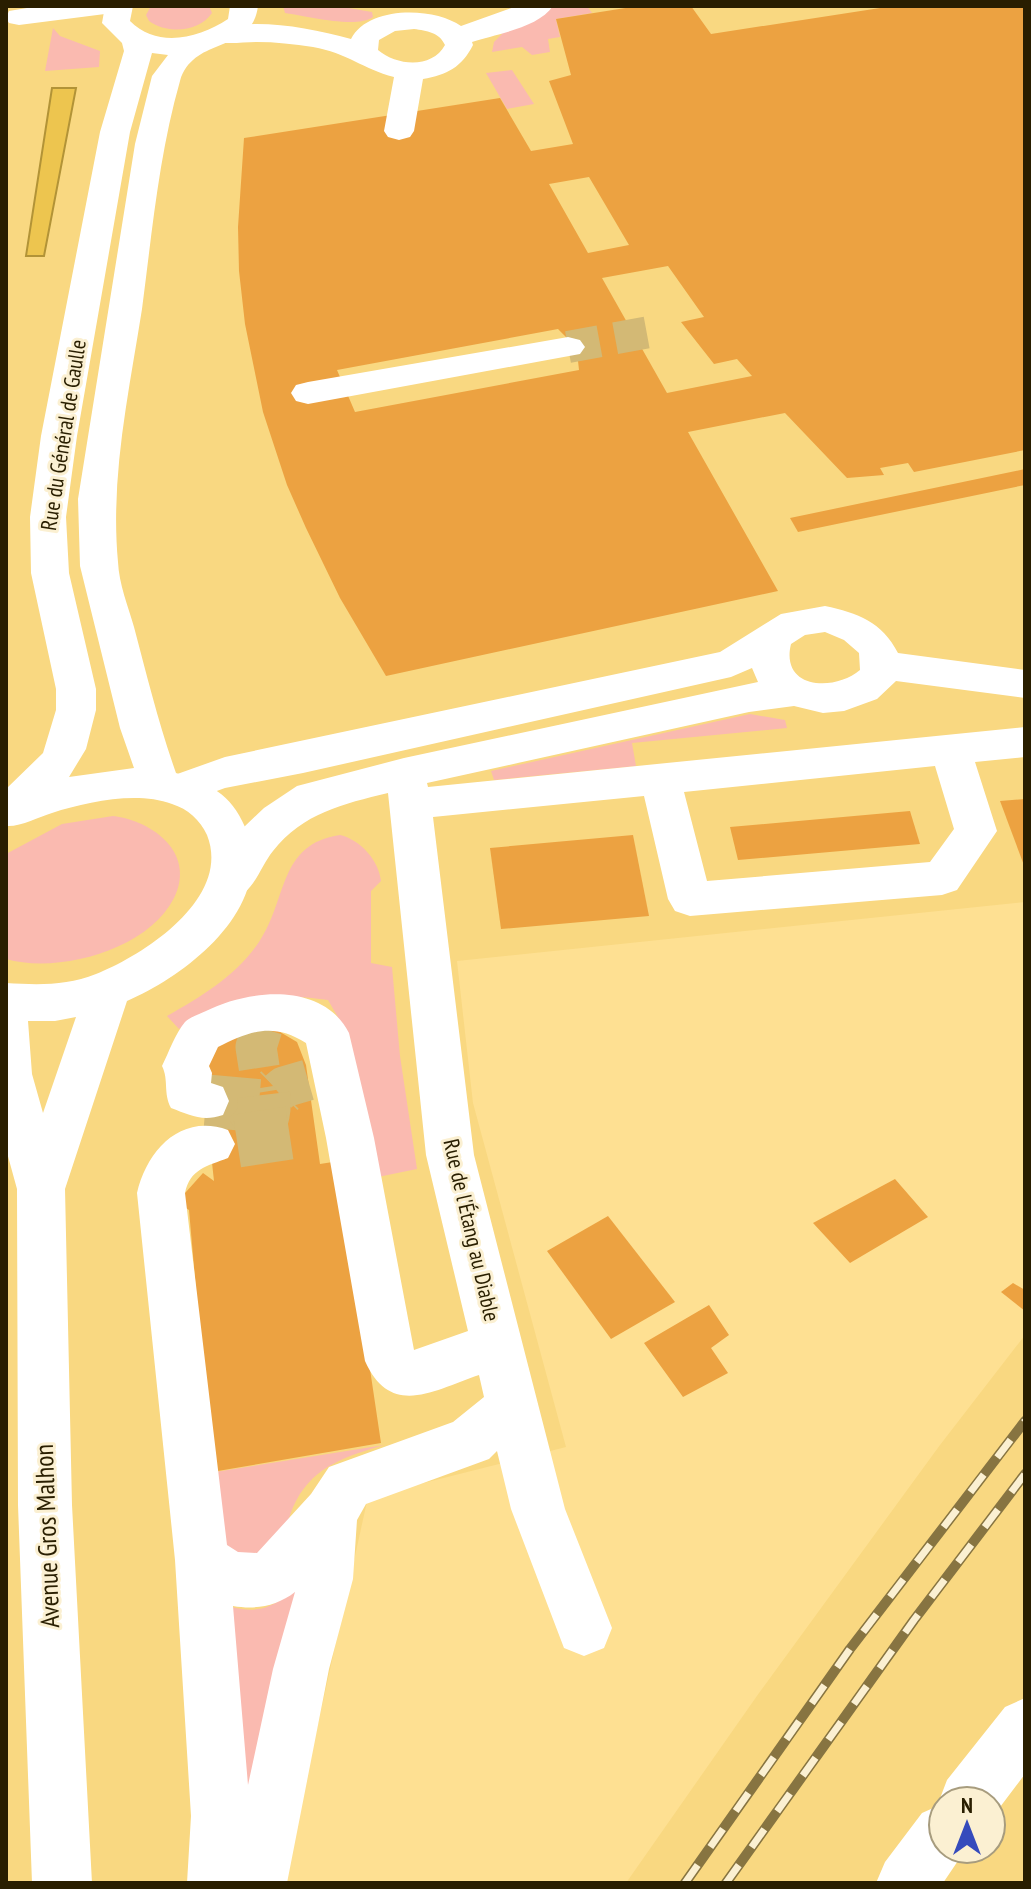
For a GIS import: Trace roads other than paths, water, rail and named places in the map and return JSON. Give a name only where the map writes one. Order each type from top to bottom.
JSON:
[{"type":"main road","points":[[105,6],[29,16],[125,25],[164,46],[273,34],[335,43],[382,27],[435,15],[457,37],[457,53],[425,69],[385,67],[382,27]]},
{"type":"main road","points":[[457,37],[511,20],[539,6]]},
{"type":"main road","points":[[245,7],[275,19],[382,27]]},
{"type":"main road","name":"Rue du Général de Gaulle","points":[[170,787],[140,728],[99,566],[96,499],[150,144],[167,76],[183,54],[242,22],[245,7]]},
{"type":"main road","name":"Rue du Général de Gaulle","points":[[8,813],[57,764],[66,749],[76,710],[76,689],[50,573],[48,517],[59,436],[115,132],[138,51],[125,25]]},
{"type":"main road","points":[[399,131],[410,70]]},
{"type":"main road","points":[[308,393],[568,347]]},
{"type":"main road","points":[[170,787],[233,770],[303,758],[731,663],[783,629],[809,620],[841,622],[868,636],[881,655],[879,676],[860,693],[749,698],[408,788]]},
{"type":"main road","points":[[774,637],[767,660],[772,672],[813,696],[857,759]]},
{"type":"main road","points":[[881,665],[1025,684]]},
{"type":"main road","points":[[6,1001],[55,1003],[108,989],[169,955],[199,931],[218,907],[229,881],[259,838],[279,819],[312,797],[408,788],[660,778],[1025,742]]},
{"type":"main road","points":[[660,778],[690,899],[942,878],[976,831],[950,749]]},
{"type":"main road","points":[[8,813],[53,794],[88,786],[128,783],[170,787],[206,802],[222,821],[231,841],[229,881]]},
{"type":"main road","name":"Rue de l'Étang au Diable","points":[[408,788],[450,1155],[538,1509],[584,1628]]},
{"type":"main road","name":"Avenue Gros Malhon","points":[[41,1189],[108,989]]},
{"type":"main road","name":"Avenue Gros Malhon","points":[[6,1023],[9,1074],[41,1189],[45,1505],[62,1883]]},
{"type":"main road","points":[[217,1883],[221,1816],[202,1560],[161,1193],[165,1173],[176,1159],[195,1147],[234,1053],[326,1033],[322,1077],[332,1134],[391,1361],[399,1370],[413,1374],[499,1344]]},
{"type":"main road","points":[[202,1560],[227,1577],[247,1581],[267,1579],[281,1568],[330,1513],[348,1485],[470,1441],[513,1406]]},
{"type":"main road","points":[[257,1883],[301,1669],[326,1579],[330,1513]]},
{"type":"main road","points":[[980,1785],[1025,1727]]},
{"type":"main road","points":[[906,1883],[927,1855]]},
{"type":"tunnel","points":[[568,347],[649,332]]},
{"type":"tunnel","points":[[262,1028],[256,1047],[263,1092]]},
{"type":"tunnel","points":[[278,1092],[284,1087],[308,1080]]},
{"type":"tunnel","points":[[263,1090],[264,1106]]},
{"type":"tunnel","points":[[264,1106],[278,1092]]},
{"type":"tunnel","points":[[206,1101],[264,1106]]},
{"type":"tunnel","points":[[243,1140],[262,1119],[264,1106]]},
{"type":"tunnel","points":[[237,1141],[315,1129]]},
{"type":"railway","points":[[685,1883],[850,1649],[1025,1421]]},
{"type":"railway","points":[[726,1883],[914,1620],[1025,1474]]}]
